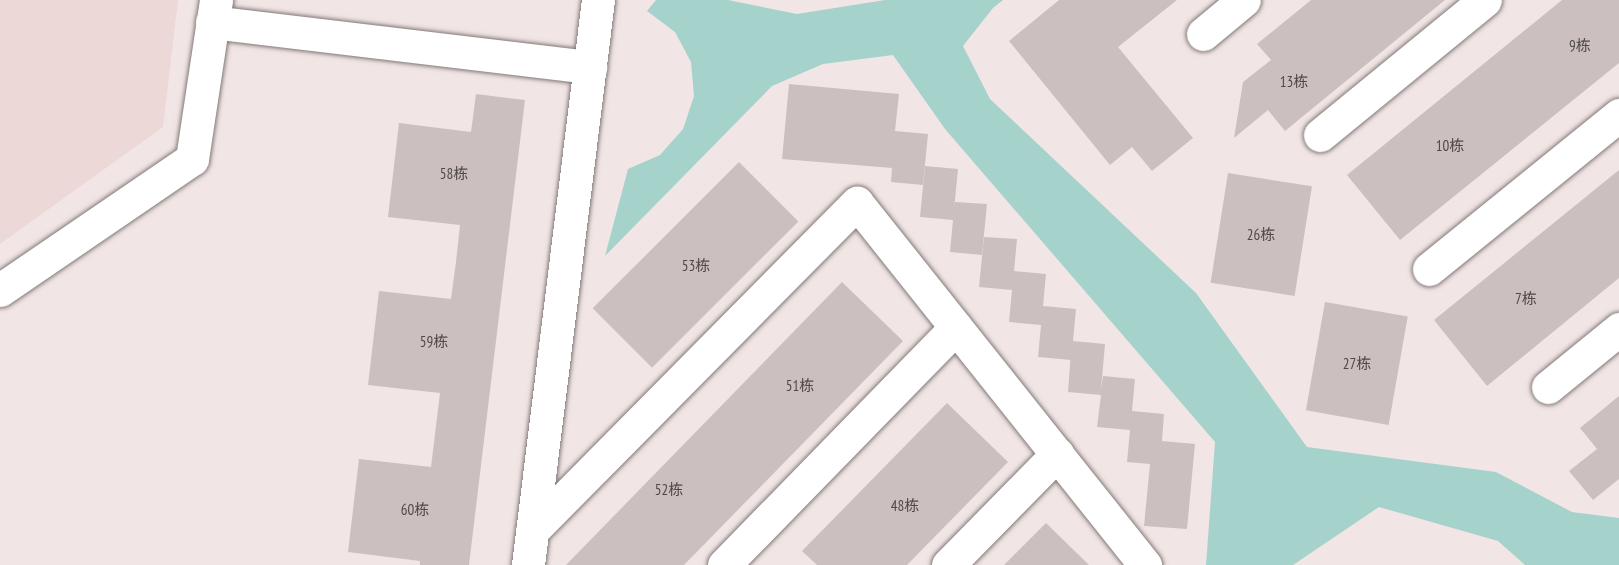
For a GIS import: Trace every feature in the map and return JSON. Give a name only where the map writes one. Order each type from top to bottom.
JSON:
[{"type":"street","points":[[528,565],[598,0]]},
{"type":"street","points":[[1203,34],[1244,0]]},
{"type":"street","points":[[1320,135],[1485,0]]},
{"type":"street","points":[[0,290],[192,159],[214,11],[590,67]]},
{"type":"street","points":[[1429,269],[1619,115]]},
{"type":"street","points":[[532,531],[857,203],[1145,565]]},
{"type":"street","points":[[724,565],[957,327]]},
{"type":"street","points":[[1548,387],[1619,329]]},
{"type":"street","points":[[948,565],[1057,454]]},
{"type":"shaded area","points":[[0,0],[178,0],[163,127],[0,244]]},
{"type":"water","points":[[656,0],[728,0],[797,14],[885,0],[1003,0],[993,8],[963,46],[990,99],[1196,293],[1307,447],[1496,472],[1572,512],[1619,518],[1619,565],[1525,565],[1498,541],[1379,507],[1293,565],[1206,565],[1215,442],[945,129],[893,55],[823,64],[772,86],[605,256],[628,169],[660,155],[683,129],[694,96],[691,62],[675,32],[647,11]]},
{"type":"building","points":[[1059,0],[1177,0],[1118,47],[1193,138],[1152,171],[1132,147],[1110,165],[1009,41]]},
{"type":"building","points":[[1311,0],[1445,0],[1285,131],[1268,110],[1234,138],[1243,82],[1271,60],[1257,44]]},
{"type":"building","points":[[1562,0],[1619,0],[1619,63],[1400,240],[1347,175]]},
{"type":"building","points":[[789,84],[899,94],[895,131],[928,134],[923,185],[891,182],[892,168],[782,159]]},
{"type":"building","points":[[476,94],[525,100],[469,565],[420,565],[420,561],[348,552],[359,459],[431,467],[440,393],[368,385],[379,291],[451,299],[456,262],[460,225],[388,217],[399,123],[471,132]]},
{"type":"building","points":[[739,162],[798,221],[652,368],[593,308]]},
{"type":"building","points":[[925,166],[958,169],[954,210],[955,202],[987,204],[982,255],[950,252],[953,220],[920,217]]},
{"type":"building","points":[[1619,170],[1619,278],[1487,386],[1434,320]]},
{"type":"building","points":[[1228,173],[1312,186],[1295,296],[1211,283]]},
{"type":"building","points":[[984,237],[1017,239],[1014,271],[1046,274],[1043,306],[1076,309],[1073,341],[1105,344],[1101,390],[1103,376],[1135,379],[1132,411],[1164,414],[1162,441],[1195,444],[1187,529],[1144,526],[1150,464],[1127,462],[1130,430],[1097,427],[1101,395],[1068,392],[1070,360],[1038,357],[1041,325],[1009,322],[1012,290],[979,287]]},
{"type":"building","points":[[842,282],[903,341],[684,565],[566,565]]},
{"type":"building","points":[[1325,302],[1408,317],[1389,425],[1306,410]]},
{"type":"building","points":[[1619,396],[1619,479],[1593,500],[1569,471],[1597,449],[1580,428]]},
{"type":"building","points":[[947,403],[1008,462],[907,565],[817,565],[802,551]]},
{"type":"building","points":[[1046,523],[1089,565],[1004,565]]}]
